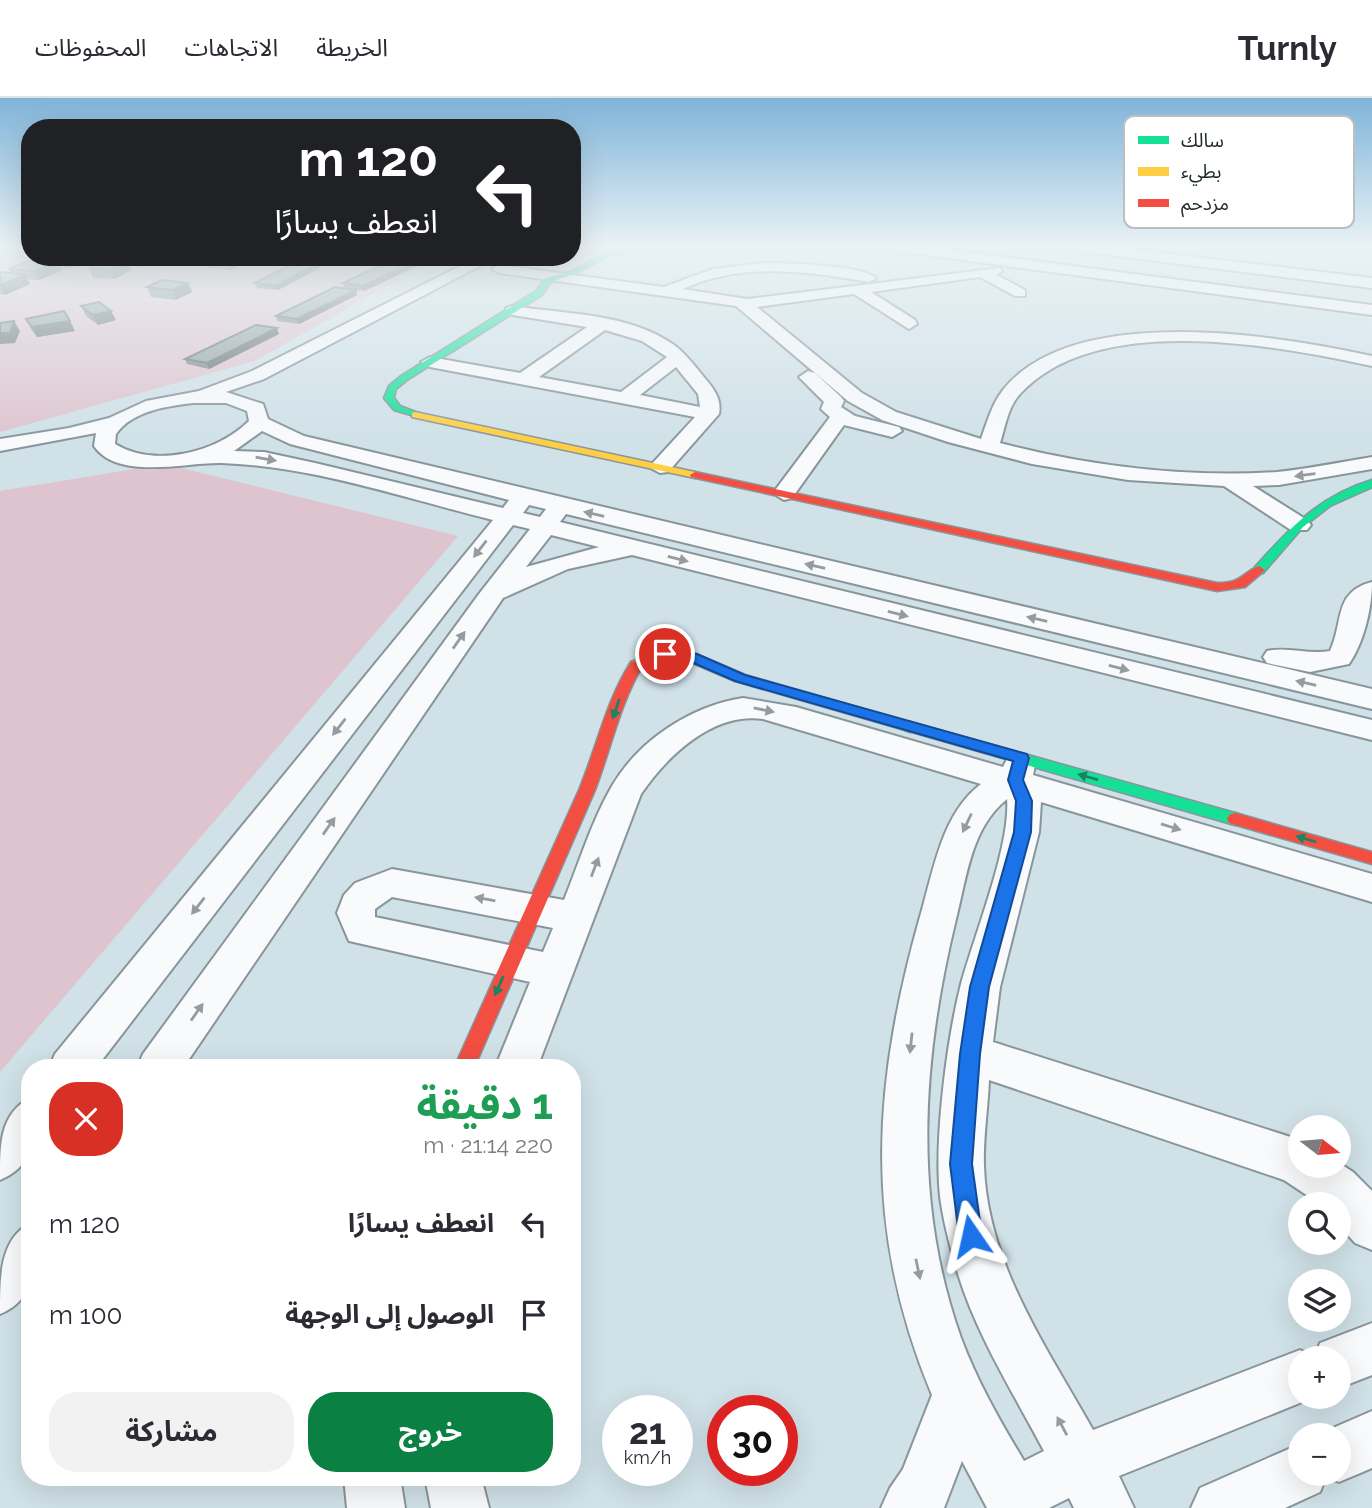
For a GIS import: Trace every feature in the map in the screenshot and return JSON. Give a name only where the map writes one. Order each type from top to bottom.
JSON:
[{"type":"street","points":[[0,446],[69,434],[116,422],[150,406],[193,397],[258,375],[381,312]]},
{"type":"street","points":[[282,383],[412,312]]},
{"type":"street","points":[[660,467],[709,414],[712,404],[709,395],[677,358],[666,347],[648,337],[600,326],[512,312],[392,388],[389,398],[397,408],[413,415],[1217,587],[1236,587],[1249,582],[1299,525],[1326,504],[1372,483]]},
{"type":"street","points":[[730,312],[747,322],[837,409],[982,460],[1049,474],[1158,489],[1251,494]]},
{"type":"street","points":[[750,312],[855,397],[901,420],[989,446],[1087,468],[1228,480],[1290,477],[1372,463]]},
{"type":"street","points":[[891,312],[909,324]]},
{"type":"street","points":[[524,379],[600,326]]},
{"type":"street","points":[[989,446],[1010,393],[1026,377],[1047,362],[1106,344],[1171,337],[1239,339],[1298,346],[1372,361]]},
{"type":"street","points":[[625,398],[677,358]]},
{"type":"street","points":[[430,362],[709,414]]},
{"type":"street","points":[[193,397],[232,398],[260,409],[297,440],[515,507]]},
{"type":"street","points":[[784,493],[837,409],[855,397]]},
{"type":"street","points":[[198,456],[232,444],[254,429],[260,409]]},
{"type":"street","points":[[111,453],[104,446],[103,438],[116,422]]},
{"type":"street","points":[[0,463],[60,454],[111,453],[130,459],[157,461],[198,456],[264,458],[515,507],[1223,663],[1372,699]]},
{"type":"street","points":[[1228,480],[1299,525]]},
{"type":"street","points":[[77,1059],[515,507]]},
{"type":"street","points":[[553,516],[636,549],[1372,730]]},
{"type":"street","points":[[164,1059],[488,600],[553,516]]},
{"type":"street","points":[[488,600],[540,570],[571,559],[636,549]]},
{"type":"street","points":[[1223,663],[1227,657],[1242,652],[1310,663],[1339,658],[1346,648],[1357,598],[1372,590]]},
{"type":"street","points":[[468,1059],[603,749],[631,669],[652,657],[679,654],[740,678],[1018,769],[1263,841],[1372,888]]},
{"type":"street","points":[[726,711],[740,678]]},
{"type":"street","points":[[520,1059],[615,816],[638,772],[672,741],[726,711],[757,708],[1018,769]]},
{"type":"street","points":[[1018,769],[1024,801],[1023,832],[980,987],[970,1054],[961,1164],[971,1236],[1000,1315],[1093,1485]]},
{"type":"street","points":[[1018,769],[980,800],[964,828],[922,970],[908,1071],[903,1165],[909,1228],[934,1336],[959,1394],[1015,1502],[1093,1485],[1288,1383]]},
{"type":"street","points":[[1263,841],[1372,858]]},
{"type":"street","points":[[555,970],[362,930],[355,915],[357,906],[370,890],[392,883],[576,917]]},
{"type":"street","points":[[970,1054],[1288,1160]]},
{"type":"street","points":[[0,1157],[21,1130]]},
{"type":"street","points":[[1322,1178],[1337,1188],[1372,1226]]},
{"type":"street","points":[[1346,1178],[1372,1186]]},
{"type":"street","points":[[0,1289],[21,1260]]},
{"type":"street","points":[[1351,1357],[1372,1349]]},
{"type":"street","points":[[911,1508],[924,1488],[959,1394]]},
{"type":"street","points":[[1351,1449],[1372,1439]]},
{"type":"street","points":[[1220,1508],[1288,1477]]},
{"type":"street","points":[[373,1486],[376,1508]]},
{"type":"street","points":[[455,1486],[460,1508]]},
{"type":"shaded area","points":[[0,312],[342,312],[255,361],[0,432]]},
{"type":"shaded area","points":[[165,464],[458,536],[0,1072],[0,491]]},
{"type":"building","points":[[64,312],[70,321],[32,327],[26,319]]},
{"type":"building","points":[[285,312],[312,312],[297,319],[276,316]]},
{"type":"building","points":[[14,321],[10,333],[0,333],[0,323]]},
{"type":"building","points":[[256,325],[277,328],[207,363],[185,359]]},
{"type":"traffic: fast","points":[[415,415],[397,408],[389,398],[392,388],[509,312]]},
{"type":"traffic: fast","points":[[1259,570],[1299,525],[1326,504],[1372,483]]},
{"type":"traffic: fast","points":[[910,727],[1235,819]]},
{"type":"traffic: slow","points":[[415,415],[695,475]]},
{"type":"traffic: slow","points":[[636,665],[665,654],[691,657],[740,678],[910,727]]},
{"type":"traffic: jam","points":[[695,475],[1217,587],[1241,584],[1259,570]]},
{"type":"traffic: jam","points":[[468,1059],[587,790],[603,750],[621,690],[636,665]]},
{"type":"traffic: jam","points":[[1235,819],[1372,858]]},
{"type":"route","points":[[665,654],[692,657],[740,678],[1021,758],[1016,780],[1024,801],[1023,832],[1015,851],[980,987],[970,1054],[961,1164],[971,1236]]}]
